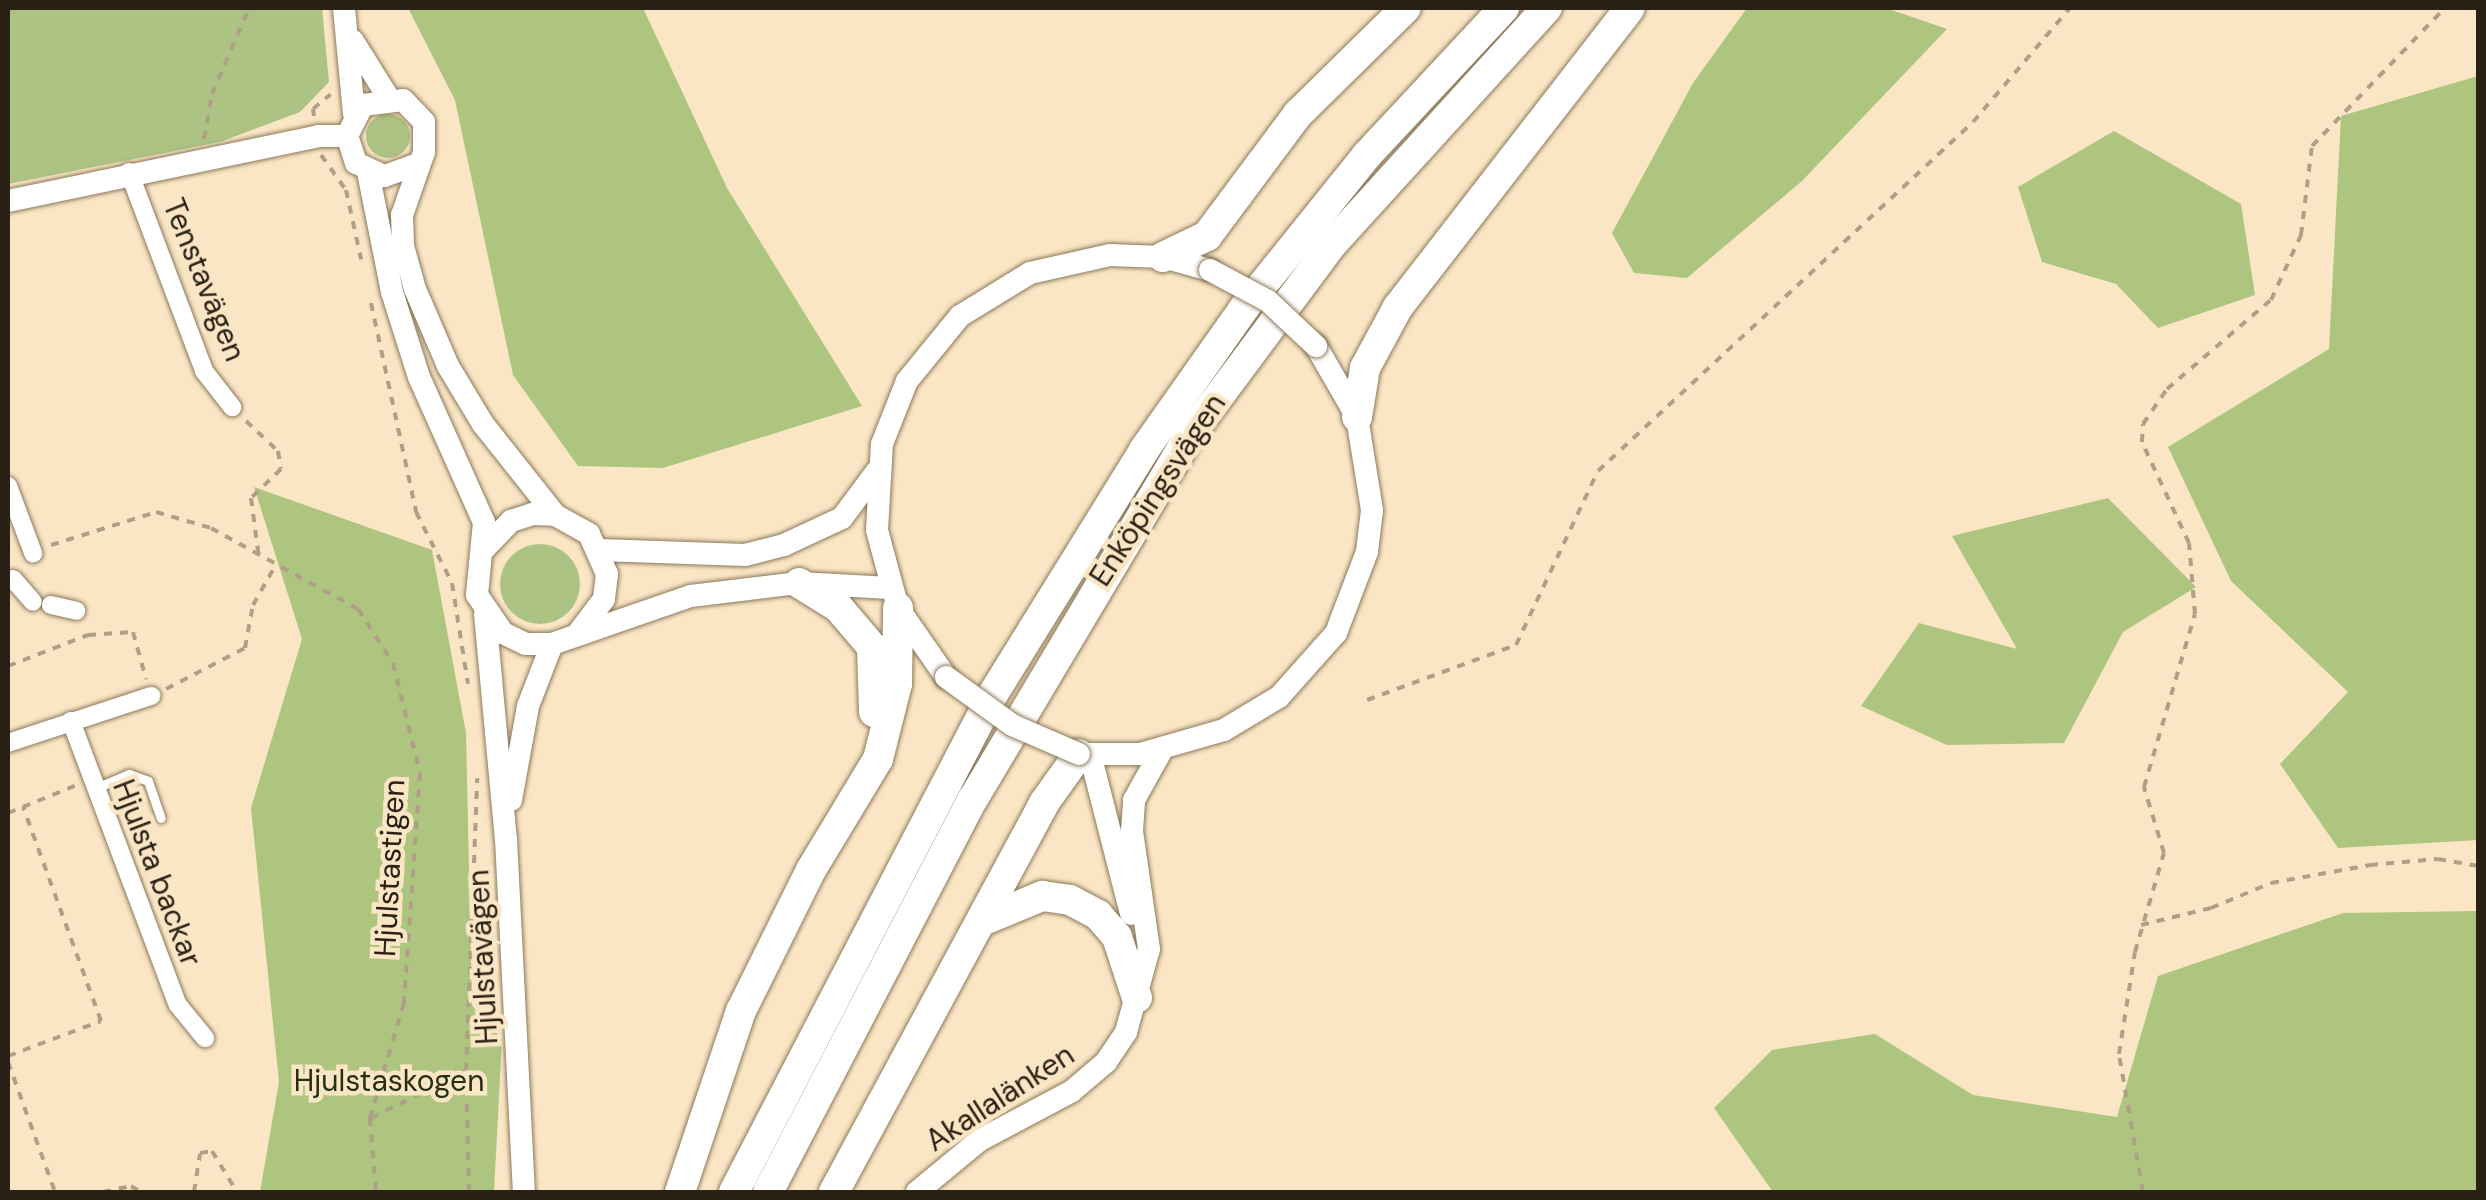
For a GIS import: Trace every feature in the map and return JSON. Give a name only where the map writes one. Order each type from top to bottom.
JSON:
[{"type":"highway","points":[[1163,258],[1207,236],[1298,114],[1406,8]]},
{"type":"highway","name":"Enköpingsvägen","points":[[837,1021],[993,694],[1144,450],[1244,308],[1367,155],[1504,8]]},
{"type":"highway","name":"Enköpingsvägen","points":[[837,1021],[1063,638],[1188,438],[1333,243],[1547,8]]},
{"type":"highway","points":[[1357,417],[1365,368],[1398,307],[1630,8]]},
{"type":"highway","points":[[799,583],[858,627],[876,664],[873,721],[847,806]]},
{"type":"highway","points":[[680,1192],[740,1011],[847,806],[868,778],[890,725],[894,598]]},
{"type":"highway","points":[[834,1192],[987,919],[1044,803],[1085,756]]},
{"type":"highway","points":[[987,919],[1042,896],[1070,900],[1098,914],[1117,937],[1137,998]]},
{"type":"highway","points":[[734,1192],[837,1021]]},
{"type":"highway","points":[[768,1192],[837,1021]]},
{"type":"main road","points":[[344,8],[351,38],[349,150],[368,172],[392,292],[419,377],[477,498],[484,522],[476,574],[485,614],[514,638],[563,640],[691,596],[799,583],[894,598]]},
{"type":"main road","points":[[351,38],[388,97],[415,109],[424,122],[427,137],[415,165],[402,246],[431,329],[483,424],[554,515]]},
{"type":"main road","points":[[350,125],[388,97]]},
{"type":"main road","name":"Tenstavägen","points":[[8,200],[318,136],[350,125]]},
{"type":"main road","points":[[368,172],[401,174],[415,165]]},
{"type":"main road","points":[[1163,258],[1210,270],[1268,301],[1316,346],[1357,417],[1372,510],[1363,566],[1336,633],[1310,668],[1252,716],[1163,748],[1085,756],[1012,725],[946,677],[894,598],[876,530],[877,472],[907,382],[932,345],[971,308],[1030,273],[1069,261],[1163,258]]},
{"type":"main road","points":[[600,550],[744,554],[784,546],[842,518],[877,472]]},
{"type":"main road","points":[[480,554],[510,522],[554,515],[573,522],[600,550],[604,599],[563,640]]},
{"type":"main road","name":"Hjulstavägen","points":[[485,614],[506,838],[524,1192]]},
{"type":"main road","name":"Hjulstavägen","points":[[506,838],[528,706],[563,640]]},
{"type":"main road","name":"Akallalänken","points":[[918,1192],[980,1140],[1072,1092],[1106,1062],[1137,998],[1148,948],[1132,831],[1134,800],[1163,748]]},
{"type":"main road","points":[[1085,756],[1128,892],[1137,998]]},
{"type":"street","name":"Tenstavägen","points":[[129,172],[204,371],[232,407]]},
{"type":"street","points":[[8,486],[32,553]]},
{"type":"street","points":[[13,579],[42,604],[76,611]]},
{"type":"street","points":[[8,743],[151,696]]},
{"type":"street","name":"Hjulsta backar","points":[[70,721],[178,1006],[205,1038]]},
{"type":"lane","points":[[94,784],[129,774],[148,782],[160,818]]},
{"type":"path","points":[[202,148],[212,94],[248,8]]},
{"type":"path","points":[[1367,700],[1516,645],[1598,471],[1973,122],[2070,8]]},
{"type":"path","points":[[2144,1192],[2119,1054],[2141,925],[2164,842],[2144,788],[2196,614],[2188,543],[2142,442],[2143,424],[2166,389],[2270,300],[2300,235],[2312,146],[2445,8]]},
{"type":"path","points":[[318,136],[322,162],[346,190],[363,266]]},
{"type":"path","points":[[367,285],[416,512],[452,583],[469,690]]},
{"type":"path","points":[[232,407],[278,451],[281,469],[252,498],[260,558]]},
{"type":"path","name":"Hjulstastigen","points":[[32,553],[156,512],[211,528],[274,567],[358,609],[393,663],[420,774],[404,1002],[370,1118],[376,1192]]},
{"type":"path","points":[[8,666],[88,635],[133,632],[151,696],[245,648],[253,605],[274,567]]},
{"type":"path","points":[[469,1192],[466,1072],[477,763]]},
{"type":"path","points":[[8,814],[94,784]]},
{"type":"path","points":[[24,807],[101,1020],[8,1059],[55,1192]]},
{"type":"path","points":[[2141,925],[2210,908],[2272,882],[2370,864],[2438,859],[2478,866]]},
{"type":"path","points":[[370,1118],[466,1072]]},
{"type":"path","points":[[194,1192],[200,1153],[212,1151],[237,1192]]},
{"type":"path","points":[[104,1192],[130,1186],[141,1192]]},
{"type":"green space","points":[[8,8],[322,8],[329,82],[300,112],[220,142],[8,184]]},
{"type":"green space","points":[[408,8],[643,8],[727,188],[862,406],[663,468],[578,466],[513,375],[455,100]]},
{"type":"green space","points":[[1747,8],[1886,8],[1947,29],[1802,181],[1687,278],[1634,273],[1612,233],[1693,83]]},
{"type":"green space","points":[[2478,76],[2478,840],[2338,848],[2280,764],[2348,692],[2231,581],[2168,447],[2329,349],[2341,116]]},
{"type":"green space","points":[[388,114],[403,121],[410,136],[403,151],[388,158],[373,151],[366,136],[373,121]]},
{"type":"green space","points":[[2114,131],[2241,204],[2255,295],[2158,328],[2116,284],[2042,262],[2018,187]]},
{"type":"green space","name":"Hjulstaskogen","points":[[254,487],[432,550],[466,733],[472,1005],[502,1039],[494,1192],[260,1192],[279,1082],[251,808],[302,639]]},
{"type":"green space","points":[[2108,498],[2196,587],[2123,632],[2064,743],[1947,745],[1861,706],[1919,623],[2017,649],[1952,536]]},
{"type":"green space","points":[[540,544],[555,547],[568,556],[577,569],[577,599],[568,612],[555,621],[540,624],[525,621],[512,612],[503,599],[500,584],[503,569],[512,556],[525,547]]},
{"type":"green space","points":[[2478,911],[2478,1192],[1773,1192],[1714,1108],[1772,1050],[1875,1034],[1973,1095],[2117,1117],[2158,976],[2343,913]]}]
